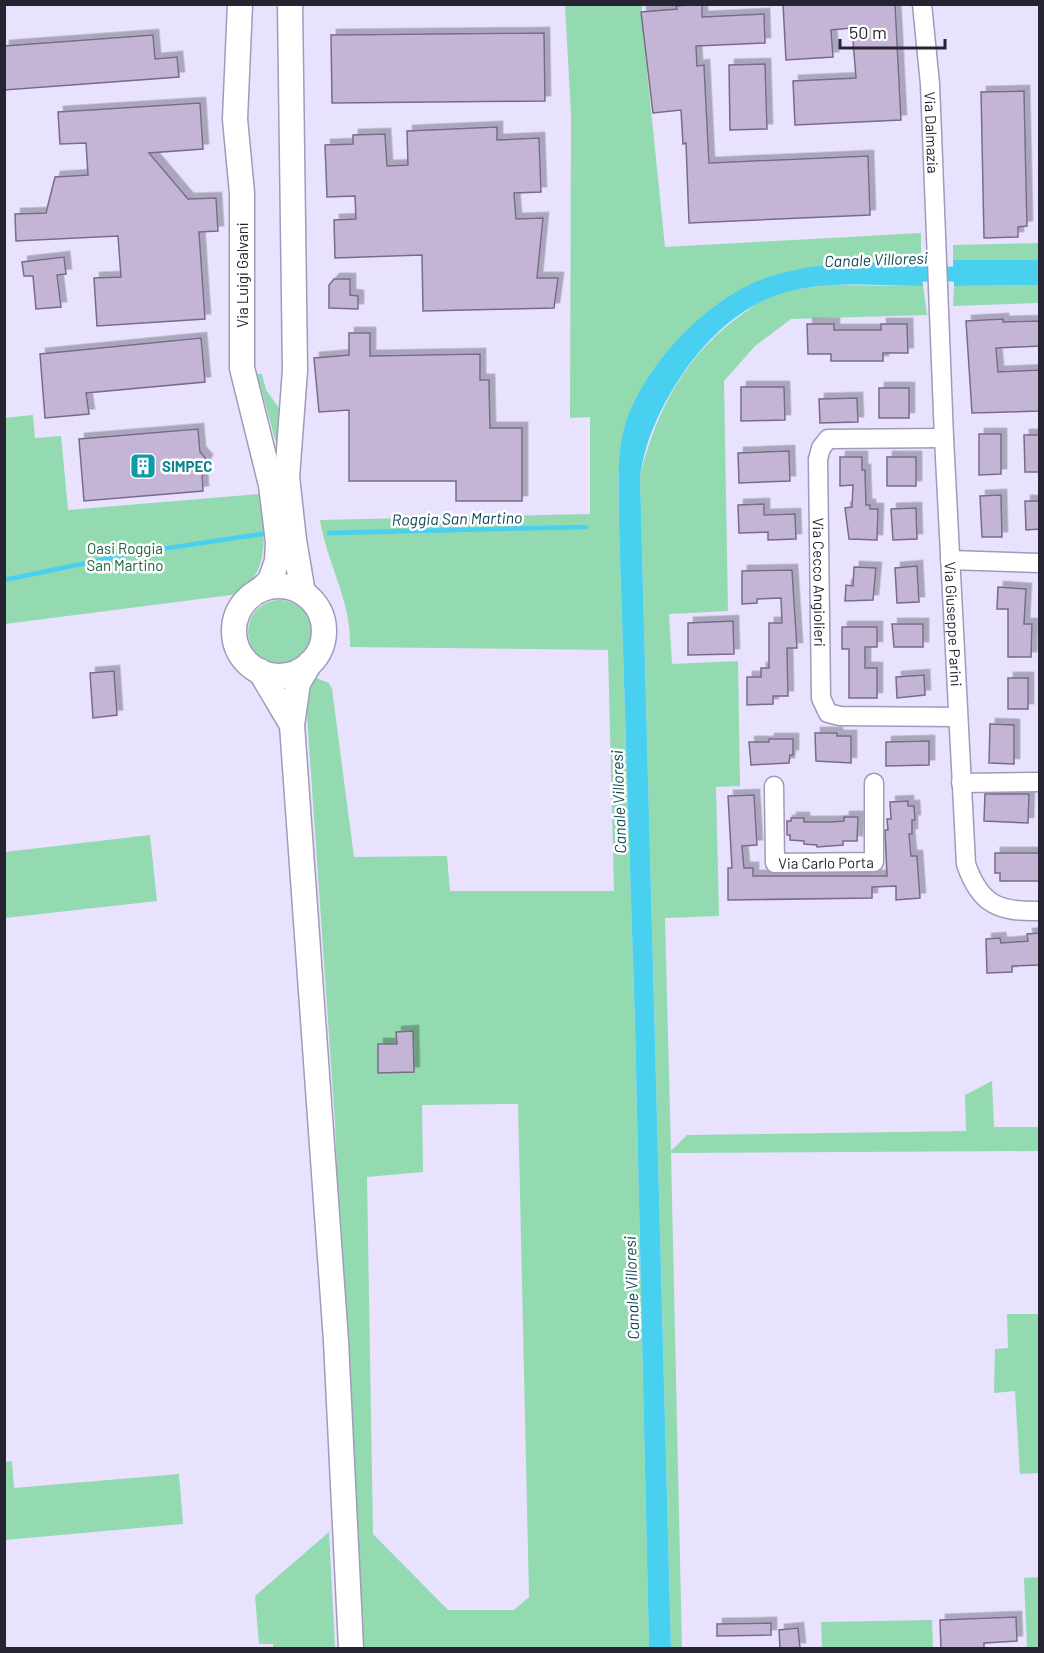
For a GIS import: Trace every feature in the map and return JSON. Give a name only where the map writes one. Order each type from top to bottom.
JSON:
[{"type":"main road","name":"Via Luigi Galvani","points":[[240,4],[236,119],[242,193],[242,368],[286,541]]},
{"type":"main road","points":[[290,4],[295,370],[287,477],[286,541],[303,592],[315,604],[324,626],[323,642],[298,683],[292,725],[336,1341],[351,1648]]},
{"type":"main road","points":[[286,541],[270,581],[245,602],[237,615],[234,630],[240,653],[260,671],[292,725]]},
{"type":"main road","points":[[260,590],[282,586],[303,592]]},
{"type":"main road","points":[[260,671],[286,675],[310,663]]},
{"type":"street","name":"Via Dalmazia","points":[[922,4],[930,84],[938,286]]},
{"type":"street","name":"Via Giuseppe Parini","points":[[938,286],[966,864],[972,884],[988,902],[1004,909],[1040,911]]},
{"type":"street","name":"Via Cecco Angiolieri","points":[[944,438],[828,439],[821,448],[818,459],[821,698],[828,712],[840,716],[958,717]]},
{"type":"street","points":[[950,560],[1040,563]]},
{"type":"street","points":[[961,783],[1040,782]]},
{"type":"street","name":"Via Carlo Porta","points":[[774,786],[775,862],[874,862],[874,783]]},
{"type":"green space","points":[[565,5],[643,5],[641,12],[665,247],[921,233],[921,261],[818,267],[769,279],[745,289],[722,302],[626,425],[618,479],[635,1025],[649,1648],[355,1648],[335,1122],[305,687],[316,678],[329,683],[332,689],[354,857],[447,856],[450,891],[614,891],[608,650],[350,647],[347,614],[320,520],[590,514],[590,417],[570,418],[571,114]],"holes":[[[518,1104],[529,1597],[514,1610],[448,1610],[373,1534],[367,1177],[423,1172],[422,1105]]]},
{"type":"green space","points":[[1039,243],[1039,260],[953,260],[953,245]]},
{"type":"green space","points":[[829,285],[923,286],[927,315],[791,319],[755,346],[724,381],[728,611],[669,614],[672,664],[738,661],[740,786],[716,787],[719,916],[665,918],[671,1151],[687,1135],[966,1131],[965,1095],[992,1081],[994,1127],[1039,1127],[1039,1151],[671,1153],[682,1648],[671,1648],[640,475],[655,427],[665,405],[690,364],[706,346],[724,329],[766,298],[789,291]]},
{"type":"green space","points":[[1039,285],[1039,303],[953,306],[954,286]]},
{"type":"green space","points":[[257,374],[262,374],[266,390],[282,412],[281,487],[276,443]]},
{"type":"green space","name":"Oasi Roggia San Martino","points":[[33,415],[35,438],[61,436],[68,510],[259,494],[264,535],[263,548],[261,561],[249,584],[239,594],[5,624],[4,418]]},
{"type":"green space","points":[[274,600],[286,600],[303,609],[310,620],[312,632],[310,644],[303,655],[286,664],[274,664],[262,659],[253,650],[248,638],[248,626],[253,614],[262,605]]},
{"type":"green space","points":[[150,835],[157,901],[5,918],[5,852]]},
{"type":"green space","points":[[1007,1314],[1039,1314],[1039,1473],[1020,1474],[1015,1391],[994,1393],[995,1349],[1008,1348]]},
{"type":"green space","points":[[12,1461],[14,1488],[179,1474],[183,1524],[5,1540],[5,1462]]},
{"type":"green space","points":[[329,1532],[335,1648],[273,1648],[273,1644],[259,1644],[255,1596]]},
{"type":"green space","points":[[1039,1577],[1039,1648],[1027,1648],[1024,1578]]},
{"type":"green space","points":[[932,1620],[933,1648],[822,1648],[821,1622]]},
{"type":"water","points":[[953,260],[1039,260],[1039,285],[954,286]]},
{"type":"water","points":[[921,261],[923,286],[811,287],[770,298],[747,309],[707,343],[675,385],[650,436],[640,475],[671,1648],[649,1648],[635,1025],[619,526],[622,437],[634,402],[664,356],[682,335],[725,299],[748,286],[789,271],[846,264]]},
{"type":"building","points":[[702,4],[702,17],[764,14],[765,43],[696,46],[697,66],[704,65],[709,163],[868,156],[870,215],[689,223],[686,143],[683,144],[681,110],[653,113],[641,12]]},
{"type":"building","points":[[783,4],[895,4],[901,120],[795,125],[793,81],[856,78],[852,28],[831,30],[833,57],[786,60]]},
{"type":"building","points":[[544,33],[545,101],[332,103],[331,35]]},
{"type":"building","points":[[153,35],[155,59],[177,57],[179,77],[4,90],[4,46]]},
{"type":"building","points":[[765,64],[767,129],[730,130],[729,65]]},
{"type":"building","points":[[1024,91],[1027,226],[1018,227],[1018,237],[984,238],[981,92]]},
{"type":"building","points":[[200,103],[203,149],[149,153],[188,199],[216,198],[218,231],[199,232],[205,319],[97,326],[94,278],[121,277],[118,236],[16,241],[15,214],[46,213],[55,177],[88,175],[86,143],[60,144],[58,112]]},
{"type":"building","points":[[497,127],[497,140],[539,138],[541,192],[514,193],[516,219],[543,218],[537,278],[558,278],[554,308],[423,311],[422,255],[335,258],[334,220],[356,219],[355,196],[327,197],[325,145],[353,144],[353,135],[385,134],[387,166],[408,165],[407,131]]},
{"type":"building","points":[[64,257],[66,274],[57,275],[61,307],[36,309],[33,276],[24,276],[22,262]]},
{"type":"building","points":[[334,279],[350,279],[350,295],[358,296],[358,309],[329,308],[329,285]]},
{"type":"building","points":[[1003,319],[1003,322],[1040,321],[1040,346],[996,348],[998,372],[1040,370],[1040,411],[972,413],[966,321]]},
{"type":"building","points":[[807,324],[834,324],[834,330],[881,330],[881,324],[907,324],[908,353],[883,353],[883,361],[831,361],[831,354],[808,354]]},
{"type":"building","points":[[349,333],[370,333],[370,356],[480,354],[480,380],[489,380],[490,428],[522,428],[522,501],[456,501],[456,481],[349,481],[349,410],[319,412],[314,358],[349,355]]},
{"type":"building","points":[[201,338],[205,382],[86,393],[89,414],[45,418],[40,354]]},
{"type":"building","points":[[741,387],[784,387],[785,420],[741,421]]},
{"type":"building","points":[[879,388],[909,388],[909,418],[879,418]]},
{"type":"building","points":[[857,398],[858,422],[820,423],[819,399]]},
{"type":"building","name":"SIMPEC","points":[[198,429],[200,452],[207,460],[202,472],[203,491],[84,501],[79,439]]},
{"type":"building","points":[[979,434],[1001,434],[1001,474],[979,475]]},
{"type":"building","points":[[1024,435],[1040,435],[1040,472],[1025,472]]},
{"type":"building","points":[[789,451],[790,481],[739,483],[738,453]]},
{"type":"building","points":[[840,457],[862,457],[862,470],[865,470],[866,505],[870,505],[870,509],[878,509],[877,540],[849,539],[845,508],[852,507],[853,485],[840,486]]},
{"type":"building","points":[[887,457],[916,457],[916,486],[887,486]]},
{"type":"building","points":[[1001,495],[1002,537],[982,537],[980,496]]},
{"type":"building","points":[[1025,501],[1040,501],[1040,529],[1026,530]]},
{"type":"building","points":[[764,504],[764,515],[795,514],[796,539],[768,540],[768,532],[739,533],[738,505]]},
{"type":"building","points":[[916,508],[917,539],[893,540],[891,509]]},
{"type":"building","points":[[917,566],[919,602],[897,603],[895,568]]},
{"type":"building","points":[[854,567],[876,568],[873,600],[845,601],[846,585],[853,586]]},
{"type":"building","points":[[792,570],[797,648],[787,648],[788,696],[773,696],[773,704],[747,705],[747,677],[761,677],[761,668],[769,668],[769,623],[782,623],[781,598],[757,599],[757,603],[742,604],[742,571]]},
{"type":"building","points":[[998,587],[1026,589],[1024,624],[1032,624],[1031,657],[1008,657],[1008,609],[997,609]]},
{"type":"building","points":[[733,621],[734,654],[688,655],[688,623]]},
{"type":"building","points":[[892,624],[923,624],[923,647],[894,647]]},
{"type":"building","points":[[842,627],[877,627],[877,647],[865,647],[865,668],[877,668],[877,698],[849,698],[849,649],[842,649]]},
{"type":"building","points":[[114,671],[117,715],[93,718],[90,673]]},
{"type":"building","points":[[924,675],[925,695],[897,698],[896,677]]},
{"type":"building","points":[[1008,678],[1028,678],[1028,709],[1008,709]]},
{"type":"building","points":[[990,724],[1014,725],[1014,764],[989,763]]},
{"type":"building","points":[[815,733],[837,733],[837,736],[851,736],[851,763],[816,761]]},
{"type":"building","points":[[769,739],[793,739],[793,755],[790,755],[789,763],[751,765],[749,742],[769,742]]},
{"type":"building","points":[[929,741],[929,765],[886,766],[886,742]]},
{"type":"building","points":[[985,794],[1029,794],[1028,823],[984,821]]},
{"type":"building","points":[[754,795],[757,845],[742,846],[744,868],[753,868],[753,876],[887,876],[885,830],[888,830],[887,819],[891,819],[890,802],[908,801],[908,806],[914,806],[915,820],[912,820],[912,834],[909,834],[911,856],[917,856],[920,898],[896,900],[896,886],[872,887],[872,898],[728,900],[728,868],[732,868],[728,796]]},
{"type":"building","points":[[844,817],[858,817],[857,841],[843,841],[843,845],[817,847],[817,845],[804,844],[804,841],[790,840],[790,835],[787,835],[787,821],[791,821],[791,818],[804,818],[804,822],[830,822],[844,821]]},
{"type":"building","points":[[995,853],[1040,853],[1040,881],[1000,881],[1000,873],[995,873]]},
{"type":"building","points":[[1040,933],[1040,965],[1012,966],[1012,972],[987,973],[986,939],[1000,938],[1001,943],[1028,941],[1027,934]]},
{"type":"building","points":[[413,1031],[414,1072],[378,1073],[378,1044],[397,1044],[396,1032]]},
{"type":"building","points":[[1016,1617],[1017,1641],[984,1643],[984,1648],[941,1648],[940,1620]]},
{"type":"building","points":[[771,1623],[771,1635],[717,1636],[717,1624]]},
{"type":"building","points":[[798,1628],[800,1648],[780,1648],[779,1630]]},
{"type":"waterway","name":"Canale Villoresi","points":[[902,274],[974,274]]},
{"type":"waterway","name":"Roggia San Martino","points":[[329,533],[586,527]]},
{"type":"waterway","name":"Roggia San Martino","points":[[4,580],[135,553],[262,534]]},
{"type":"place","name":"SIMPEC","points":[[143,466]]}]
